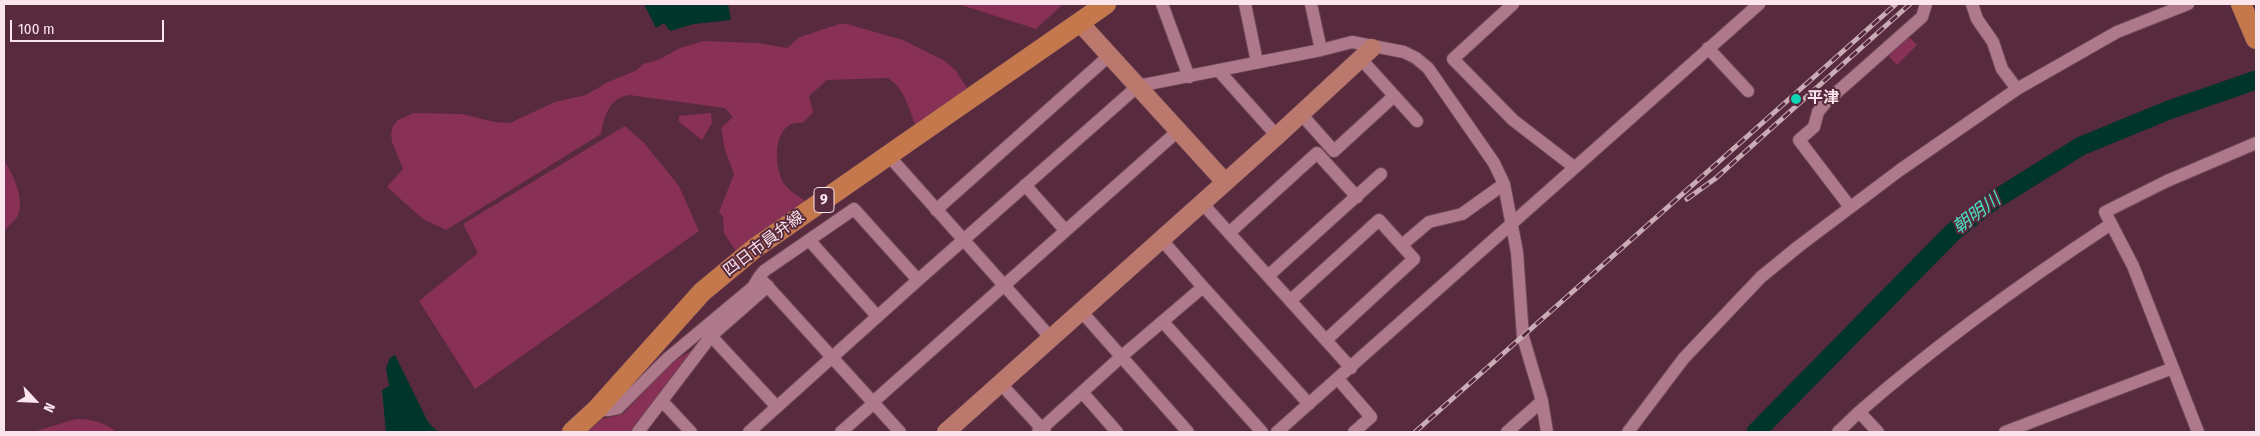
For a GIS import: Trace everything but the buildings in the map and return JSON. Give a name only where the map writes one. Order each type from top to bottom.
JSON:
[{"type":"main road","name":"四日市員弁線","points":[[572,432],[597,409],[702,292],[755,248],[1106,4]]},
{"type":"main road","points":[[2241,4],[2256,39]]},
{"type":"street","points":[[1162,4],[1189,77]]},
{"type":"street","points":[[1245,4],[1257,62]]},
{"type":"street","points":[[1311,4],[1321,50]]},
{"type":"street","points":[[1513,4],[1453,59],[1513,120],[1574,167]]},
{"type":"street","points":[[1277,432],[1758,4]]},
{"type":"street","points":[[1850,208],[1799,140],[1814,127],[1818,112],[1828,101],[1922,17],[1926,4]]},
{"type":"street","points":[[1972,4],[1977,19],[1993,42],[2002,69],[2017,89]]},
{"type":"street","points":[[1628,432],[1684,358],[1761,277],[1850,208],[1900,170],[2017,89],[2118,32],[2188,4]]},
{"type":"street","points":[[1080,23],[1225,182]]},
{"type":"street","points":[[749,432],[962,240],[1138,86],[1321,50],[1352,42],[1366,53],[1394,96],[1417,121]]},
{"type":"street","points":[[1708,48],[1748,91]]},
{"type":"street","points":[[946,432],[1277,136],[1366,53],[1404,52],[1423,63],[1494,163],[1504,184],[1516,252],[1523,337],[1542,400],[1548,432]]},
{"type":"street","points":[[936,210],[1110,55]]},
{"type":"street","points":[[1218,70],[1277,136]]},
{"type":"street","points":[[1301,114],[1334,151],[1394,96]]},
{"type":"street","points":[[841,432],[1003,285],[1179,130]]},
{"type":"street","points":[[2198,432],[2133,266],[2104,212],[2256,143]]},
{"type":"street","points":[[1229,233],[1317,154],[1357,197]]},
{"type":"street","points":[[888,155],[1051,338]]},
{"type":"street","points":[[1268,276],[1381,174]]},
{"type":"street","points":[[1402,245],[1429,222],[1462,214],[1504,184]]},
{"type":"street","points":[[1025,185],[1065,230]]},
{"type":"street","points":[[1202,202],[1351,368]]},
{"type":"street","points":[[900,432],[764,281],[764,271],[854,209],[918,280]]},
{"type":"street","points":[[1291,300],[1379,220],[1402,245],[1414,259],[1326,340]]},
{"type":"street","points":[[1838,432],[1914,364],[2033,276],[2111,224]]},
{"type":"street","points":[[1161,239],[1309,404]]},
{"type":"street","points":[[809,240],[877,316]]},
{"type":"street","points":[[597,409],[608,410],[618,408],[668,358],[753,287],[764,281]]},
{"type":"street","points":[[638,432],[712,336],[764,281]]},
{"type":"street","points":[[1000,383],[1042,431],[1122,356],[1203,287]]},
{"type":"street","points":[[1081,311],[1188,432]]},
{"type":"street","points":[[1163,322],[1262,432]]},
{"type":"street","points":[[712,336],[776,407]]},
{"type":"street","points":[[2007,432],[2173,368]]},
{"type":"street","points":[[1338,379],[1372,416],[1354,432]]},
{"type":"street","points":[[1082,392],[1117,432]]},
{"type":"street","points":[[1507,432],[1542,400]]},
{"type":"street","points":[[662,401],[691,432]]},
{"type":"street","points":[[1859,412],[1878,432]]},
{"type":"shaded area","points":[[644,4],[728,4],[731,20],[694,24],[670,31],[664,23],[656,28]]},
{"type":"shaded area","points":[[958,4],[1063,4],[1036,29]]},
{"type":"shaded area","points":[[839,24],[847,24],[903,40],[945,61],[956,71],[967,88],[916,127],[909,106],[899,88],[888,78],[827,80],[809,96],[813,112],[803,123],[793,124],[785,128],[780,136],[778,146],[778,168],[781,178],[788,189],[808,203],[737,253],[724,233],[723,217],[719,212],[734,174],[725,150],[721,128],[733,117],[725,108],[629,95],[622,97],[612,104],[609,109],[601,134],[446,230],[423,219],[387,187],[403,169],[392,142],[393,126],[398,120],[413,113],[462,114],[494,122],[510,123],[555,102],[586,95],[608,82],[637,70],[643,64],[658,60],[680,48],[704,41],[757,43],[787,48],[800,37]]},
{"type":"shaded area","points":[[1907,35],[1917,45],[1897,65],[1887,54]]},
{"type":"shaded area","points":[[711,113],[712,123],[702,140],[679,122],[679,116]]},
{"type":"shaded area","points":[[625,126],[644,143],[679,186],[699,231],[475,389],[419,301],[478,253],[463,224]]},
{"type":"shaded area","points":[[4,161],[17,188],[20,204],[17,217],[6,229],[4,228]]},
{"type":"shaded area","points":[[694,349],[634,432],[588,432],[602,419],[623,414],[671,363]]},
{"type":"shaded area","points":[[395,355],[428,422],[438,432],[386,432],[382,390],[389,386],[386,368],[390,358]]},
{"type":"shaded area","points":[[76,419],[97,422],[117,432],[33,432]]},
{"type":"waterway","name":"朝明川","points":[[1756,432],[1953,232],[1988,204],[2081,146],[2169,110],[2256,80]]},
{"type":"railway","points":[[1415,432],[1896,4]]},
{"type":"railway","points":[[1687,199],[1716,178],[1910,4]]},
{"type":"place","name":"平津","points":[[1796,99]]}]
